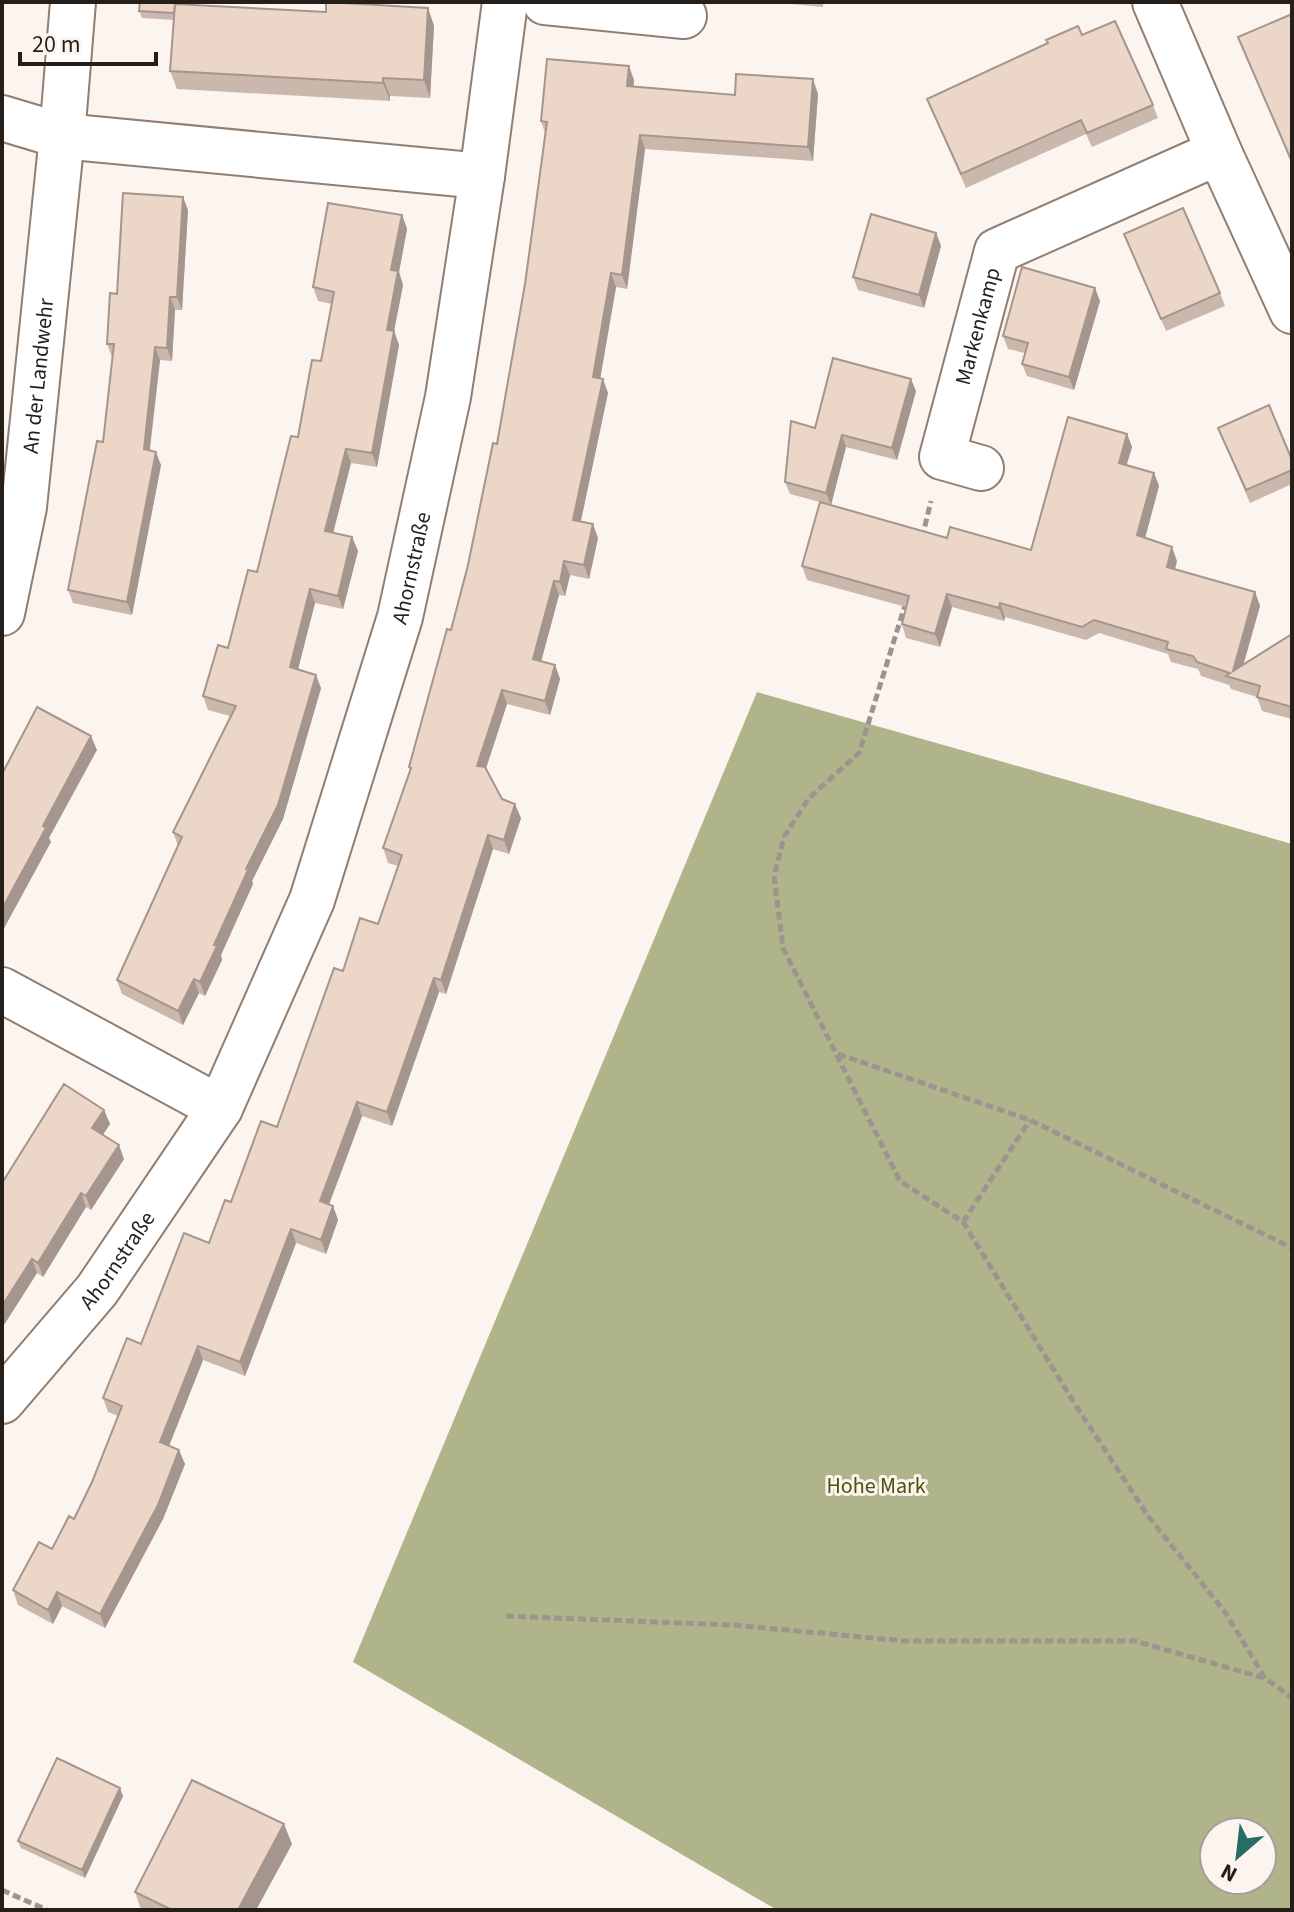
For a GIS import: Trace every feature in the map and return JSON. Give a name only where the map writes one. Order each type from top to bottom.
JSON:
[{"type":"street","name":"An der Landwehr","points":[[2,613],[24,507],[73,2]]},
{"type":"street","name":"Ahornstraße","points":[[2,1401],[97,1290],[220,1108],[312,900],[400,617],[448,397],[505,2]]},
{"type":"street","points":[[545,2],[684,16]]},
{"type":"street","points":[[1160,4],[1219,152],[1289,297]]},
{"type":"street","points":[[2,118],[62,136],[482,176]]},
{"type":"street","name":"Markenkamp","points":[[961,462],[997,251],[1219,152]]},
{"type":"street","points":[[2,990],[220,1108]]},
{"type":"path","points":[[920,547],[961,462]]},
{"type":"path","points":[[909,592],[859,753],[809,798],[784,837],[774,876],[783,948],[900,1181],[963,1222],[1148,1516],[1225,1612],[1265,1678]]},
{"type":"path","points":[[837,1054],[1030,1120],[1292,1248]]},
{"type":"path","points":[[963,1222],[1030,1120]]},
{"type":"path","points":[[506,1616],[733,1625],[905,1641],[1135,1641],[1265,1678],[1292,1698]]},
{"type":"path","points":[[2,1890],[47,1910]]},
{"type":"green space","name":"Hohe Mark","points":[[757,692],[1292,844],[1292,1910],[777,1910],[353,1662]]},
{"type":"building","points":[[140,2],[177,4],[174,13],[139,11]]},
{"type":"building","points":[[326,2],[428,8],[424,80],[383,78],[383,83],[170,71],[175,4],[326,12]]},
{"type":"building","points":[[1292,14],[1292,162],[1238,37]]},
{"type":"building","points":[[1115,21],[1153,105],[1087,133],[1081,120],[961,174],[927,99],[1078,26],[1082,35]]},
{"type":"building","points":[[547,59],[629,66],[627,86],[735,95],[736,74],[813,79],[808,147],[640,135],[622,275],[611,273],[593,377],[603,379],[573,520],[593,524],[584,565],[564,561],[560,582],[554,581],[533,659],[555,665],[545,701],[502,690],[477,766],[485,767],[502,799],[515,804],[504,840],[488,835],[441,980],[434,978],[387,1112],[357,1102],[320,1201],[333,1206],[321,1240],[291,1229],[240,1362],[198,1346],[160,1442],[179,1450],[158,1505],[100,1614],[57,1592],[48,1610],[13,1590],[39,1542],[52,1549],[69,1516],[74,1519],[92,1482],[122,1406],[103,1398],[127,1338],[141,1344],[184,1233],[209,1243],[225,1200],[231,1202],[261,1121],[277,1127],[334,968],[343,971],[360,918],[378,924],[402,855],[383,848],[411,768],[447,629],[451,630],[493,443],[497,444],[525,284],[547,122],[541,121]]},
{"type":"building","points":[[123,193],[183,197],[177,297],[170,297],[167,348],[155,347],[144,449],[156,452],[127,602],[68,590],[97,441],[103,442],[114,344],[107,344],[110,293],[117,294]]},
{"type":"building","points":[[328,203],[402,215],[391,270],[398,271],[387,330],[394,331],[372,453],[346,449],[325,531],[352,537],[338,596],[310,589],[290,667],[316,675],[278,805],[246,869],[200,982],[194,979],[178,1011],[117,980],[182,837],[173,832],[236,706],[203,696],[218,645],[228,648],[248,570],[257,572],[291,436],[298,437],[312,360],[321,361],[334,292],[313,287]]},
{"type":"building","points":[[1183,208],[1220,293],[1161,319],[1124,234]]},
{"type":"building","points":[[871,214],[936,233],[919,295],[853,277]]},
{"type":"building","points":[[1022,267],[1095,288],[1069,377],[1022,364],[1028,343],[1003,336]]},
{"type":"building","points":[[833,358],[911,379],[892,448],[842,435],[826,493],[785,482],[791,421],[815,428]]},
{"type":"building","points":[[1269,405],[1292,460],[1292,470],[1246,490],[1218,428]]},
{"type":"building","points":[[1068,417],[1127,434],[1119,463],[1154,473],[1137,535],[1172,547],[1167,567],[1255,592],[1233,671],[1292,634],[1292,707],[1257,697],[1260,686],[1226,676],[1230,673],[1197,662],[1193,656],[1166,649],[1168,642],[1094,620],[1082,627],[1000,603],[999,608],[947,594],[935,634],[902,624],[909,596],[802,566],[820,502],[947,538],[950,527],[1031,550]]},
{"type":"building","points":[[37,707],[91,736],[2,909],[2,774]]},
{"type":"building","points":[[64,1084],[104,1110],[92,1128],[119,1145],[86,1196],[81,1193],[38,1263],[32,1259],[2,1306],[2,1183]]},
{"type":"building","points":[[57,1758],[120,1788],[82,1870],[18,1841]]},
{"type":"building","points":[[192,1780],[284,1824],[238,1910],[172,1910],[135,1892]]}]
